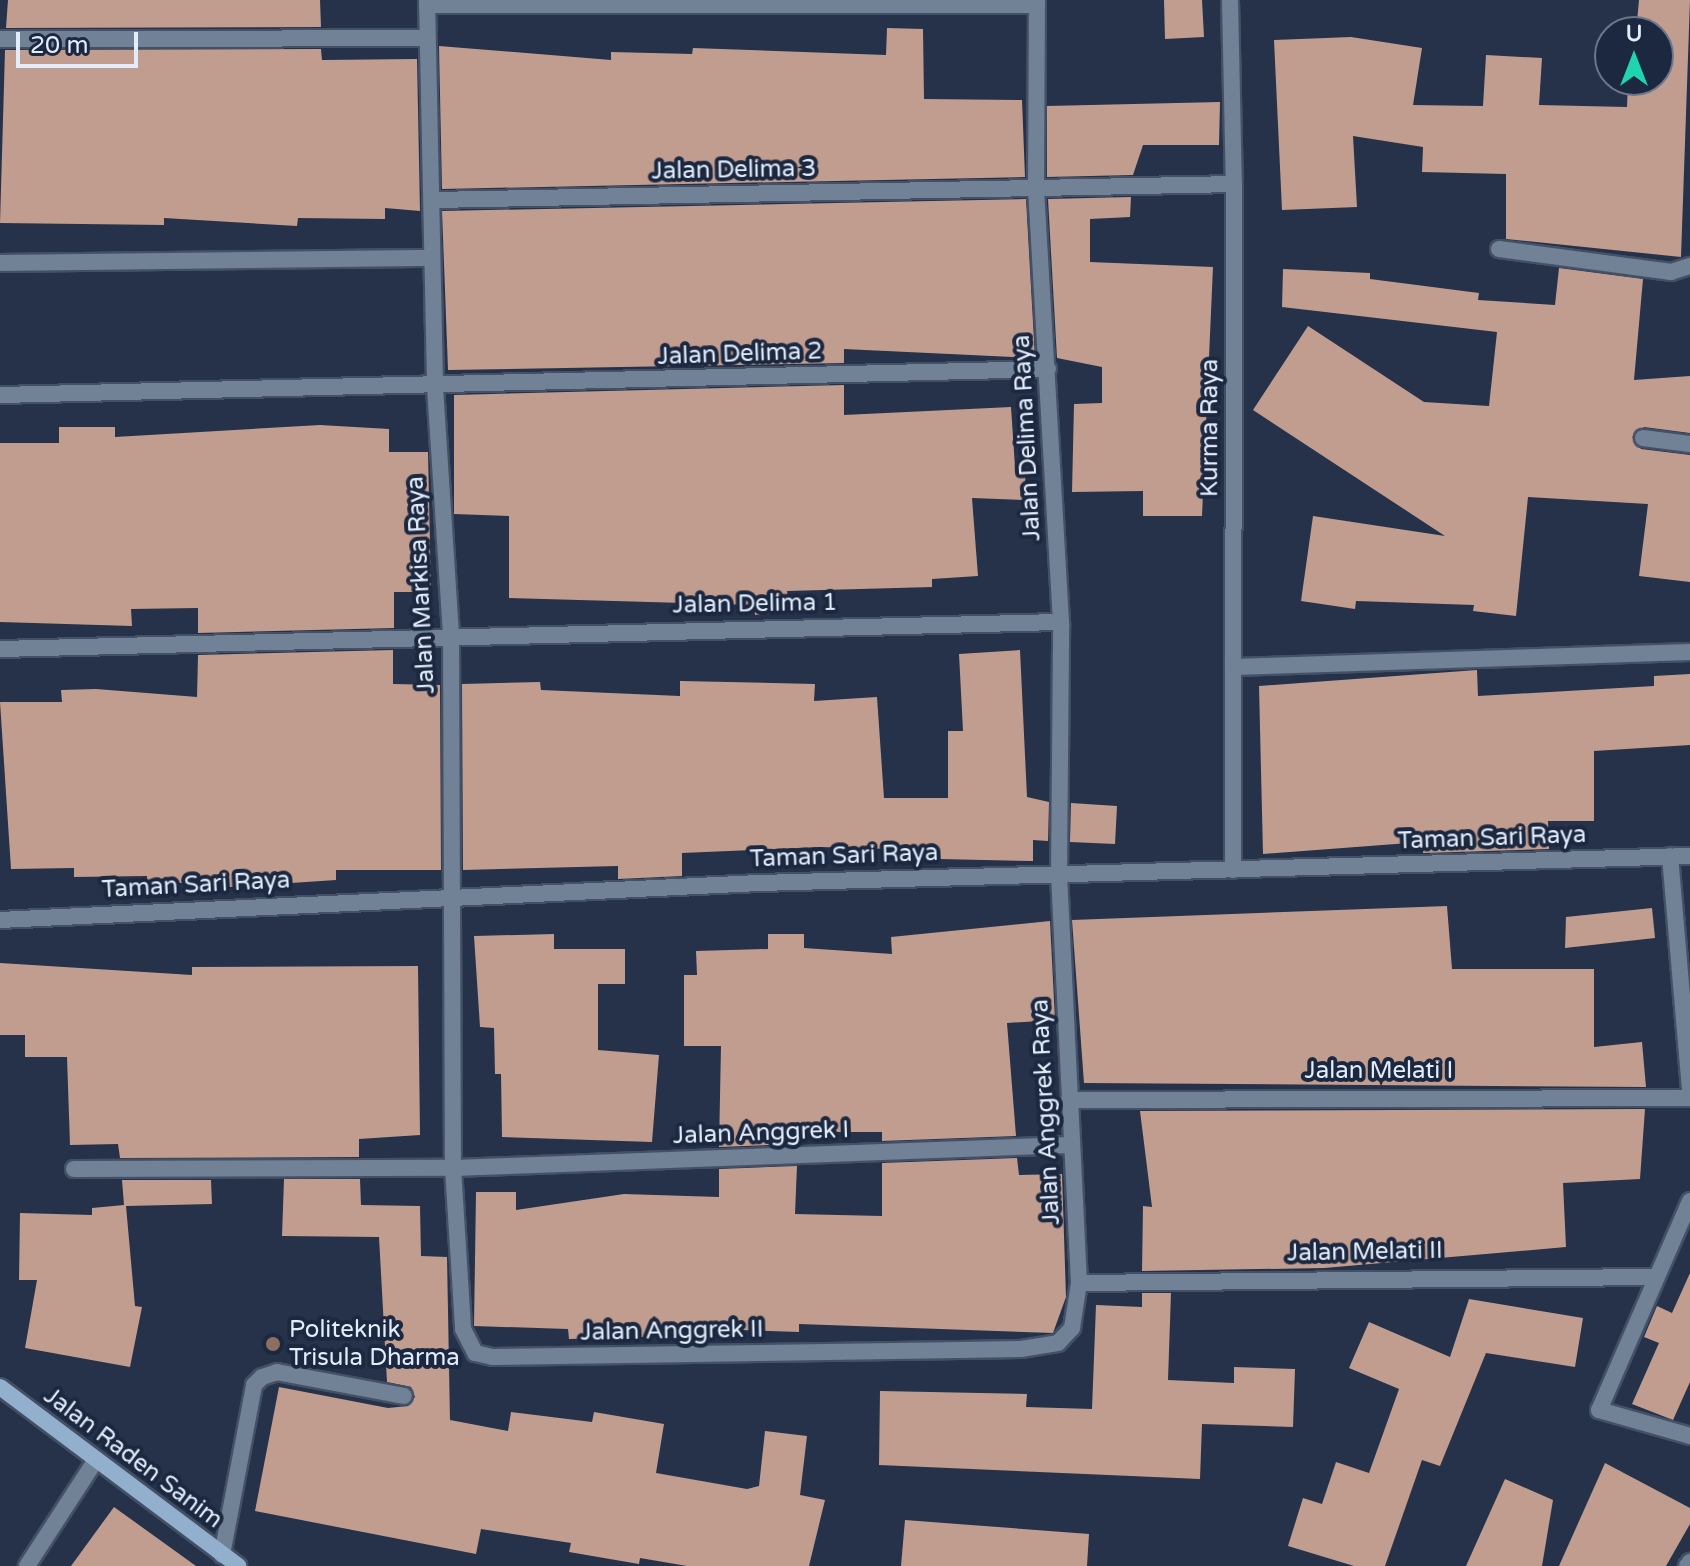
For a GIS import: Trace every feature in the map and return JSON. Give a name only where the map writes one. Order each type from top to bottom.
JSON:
[{"type":"street","name":"Kurma Raya","points":[[1230,0],[1234,184],[1233,870]]},
{"type":"street","points":[[427,2],[1037,3]]},
{"type":"street","name":"Jalan Markisa Raya","points":[[427,2],[425,38],[433,200],[431,258],[435,387],[451,634],[449,895],[453,1168]]},
{"type":"street","name":"Jalan Delima Raya","points":[[1037,3],[1036,188],[1061,622],[1059,874]]},
{"type":"street","points":[[0,39],[425,38]]},
{"type":"street","points":[[1036,188],[1234,184]]},
{"type":"street","name":"Jalan Delima 3","points":[[433,200],[1036,188]]},
{"type":"street","points":[[1499,249],[1671,272],[1690,266]]},
{"type":"street","points":[[0,263],[431,258]]},
{"type":"street","name":"Jalan Delima 2","points":[[0,395],[435,387],[1048,369]]},
{"type":"street","points":[[1643,438],[1690,444]]},
{"type":"street","name":"Jalan Delima 1","points":[[0,649],[451,634],[1061,622]]},
{"type":"street","points":[[1235,667],[1690,652]]},
{"type":"street","points":[[1670,856],[1690,1089]]},
{"type":"street","name":"Taman Sari Raya","points":[[0,920],[449,895],[1690,856]]},
{"type":"street","name":"Jalan Anggrek Raya","points":[[1058,1343],[1072,1328],[1079,1283],[1059,874]]},
{"type":"street","name":"Jalan Melati I","points":[[1069,1100],[1690,1098]]},
{"type":"street","name":"Jalan Anggrek I","points":[[74,1169],[453,1168],[1070,1145]]},
{"type":"street","name":"Jalan Anggrek II","points":[[453,1168],[463,1329],[475,1353],[1058,1343]]},
{"type":"street","points":[[1690,1201],[1652,1277],[1599,1410],[1690,1436]]},
{"type":"street","name":"Jalan Melati II","points":[[1079,1283],[1354,1274],[1652,1277]]},
{"type":"street","points":[[222,1555],[254,1385],[262,1377],[277,1372],[404,1396]]},
{"type":"street","name":"Jalan Raden Sanim","points":[[0,1387],[94,1463],[238,1566]]},
{"type":"street","points":[[27,1566],[94,1463]]},
{"type":"building","points":[[8,0],[320,0],[321,27],[6,28]]},
{"type":"building","points":[[1164,0],[1202,0],[1204,37],[1165,39]]},
{"type":"building","points":[[1639,0],[1690,0],[1681,257],[1506,239],[1506,174],[1422,172],[1423,147],[1353,136],[1357,207],[1282,210],[1274,40],[1351,37],[1422,48],[1413,105],[1483,106],[1486,55],[1542,58],[1539,105],[1627,107],[1627,96],[1674,96],[1674,16],[1638,16]]},
{"type":"building","points":[[887,28],[923,29],[924,99],[1022,100],[1025,177],[442,189],[439,46],[611,60],[611,52],[692,54],[693,48],[886,55]]},
{"type":"building","points":[[321,49],[322,60],[417,59],[420,211],[385,208],[385,219],[298,218],[297,226],[164,218],[164,225],[0,223],[5,50]]},
{"type":"building","points":[[1220,102],[1219,145],[1143,145],[1133,175],[1047,177],[1047,106]]},
{"type":"building","points":[[1131,197],[1130,217],[1090,219],[1090,262],[1213,267],[1202,516],[1143,516],[1143,491],[1072,492],[1074,404],[1102,403],[1102,367],[1057,358],[1048,199]]},
{"type":"building","points":[[1026,199],[1035,358],[844,349],[844,363],[448,370],[442,211]]},
{"type":"building","points":[[1559,268],[1643,279],[1634,380],[1690,376],[1690,433],[1644,427],[1632,437],[1641,449],[1690,455],[1690,582],[1639,576],[1648,504],[1528,497],[1516,616],[1473,611],[1474,605],[1356,601],[1355,609],[1301,601],[1313,516],[1445,536],[1253,410],[1308,326],[1424,402],[1489,406],[1497,332],[1282,307],[1283,269],[1370,273],[1370,279],[1479,293],[1478,300],[1555,305]]},
{"type":"building","points":[[844,385],[844,415],[1011,407],[1015,467],[1026,468],[1024,500],[972,498],[978,576],[932,579],[932,587],[787,591],[790,611],[755,615],[754,605],[509,598],[509,516],[454,514],[454,395]]},
{"type":"building","points":[[320,425],[389,429],[389,452],[428,452],[431,592],[394,592],[394,628],[198,633],[198,608],[131,609],[132,626],[0,622],[0,443],[59,443],[59,427],[115,427],[115,437]]},
{"type":"building","points":[[393,650],[393,684],[440,685],[441,870],[336,870],[336,880],[202,889],[202,883],[147,883],[147,876],[74,877],[74,868],[11,869],[0,702],[62,702],[61,690],[96,689],[197,697],[198,655]]},
{"type":"building","points":[[1020,650],[1027,797],[1049,802],[1048,841],[1033,840],[1033,861],[894,858],[894,849],[820,847],[682,853],[682,876],[618,879],[618,866],[463,870],[462,684],[540,682],[541,690],[680,696],[680,681],[815,684],[814,701],[877,697],[884,798],[948,798],[948,731],[963,731],[959,654]]},
{"type":"building","points":[[1477,670],[1478,696],[1654,686],[1654,676],[1690,674],[1690,745],[1594,751],[1594,821],[1548,821],[1549,849],[1423,853],[1422,842],[1263,854],[1259,686]]},
{"type":"building","points":[[1071,803],[1117,806],[1115,844],[1070,842]]},
{"type":"building","points":[[1447,906],[1452,969],[1594,969],[1594,1047],[1642,1042],[1646,1087],[1084,1083],[1072,920]]},
{"type":"building","points":[[1652,908],[1655,938],[1565,948],[1566,917]]},
{"type":"building","points":[[1050,921],[1055,1020],[1007,1023],[1016,1136],[882,1141],[882,1132],[798,1132],[798,1144],[719,1147],[721,1046],[684,1046],[684,975],[697,975],[696,951],[768,949],[768,934],[804,934],[804,948],[892,954],[891,937]]},
{"type":"building","points":[[554,934],[554,949],[625,949],[625,984],[598,984],[598,1050],[659,1055],[652,1142],[502,1137],[501,1074],[495,1074],[494,1028],[480,1027],[474,936]]},
{"type":"building","points":[[0,963],[192,975],[192,967],[418,966],[420,1135],[359,1139],[359,1157],[120,1158],[118,1144],[70,1145],[67,1057],[25,1057],[25,1035],[0,1035]]},
{"type":"building","points":[[1645,1109],[1640,1179],[1563,1183],[1566,1247],[1324,1268],[1142,1271],[1143,1206],[1152,1207],[1140,1111]]},
{"type":"building","points":[[1017,1158],[1019,1175],[1062,1174],[1066,1297],[1053,1333],[799,1324],[799,1332],[680,1328],[680,1336],[569,1339],[568,1329],[474,1326],[476,1192],[516,1192],[516,1210],[624,1194],[719,1197],[719,1169],[797,1166],[795,1214],[882,1216],[882,1163]]},
{"type":"building","points":[[284,1179],[360,1179],[361,1205],[420,1206],[421,1256],[447,1257],[450,1420],[508,1431],[511,1412],[592,1422],[594,1412],[664,1424],[656,1473],[747,1489],[759,1486],[765,1431],[807,1436],[800,1495],[825,1500],[809,1566],[687,1566],[640,1558],[639,1564],[569,1552],[571,1543],[481,1529],[476,1554],[255,1511],[279,1387],[388,1408],[408,1406],[415,1397],[411,1387],[387,1382],[379,1237],[282,1236]]},
{"type":"building","points":[[122,1180],[211,1180],[212,1204],[126,1206],[135,1306],[142,1307],[130,1367],[25,1348],[37,1280],[19,1280],[20,1213],[92,1215],[92,1208],[124,1205]]},
{"type":"building","points":[[1690,1273],[1690,1382],[1673,1420],[1632,1404],[1659,1343],[1644,1337],[1657,1306],[1672,1313]]},
{"type":"building","points":[[1142,1293],[1171,1293],[1168,1380],[1234,1383],[1234,1367],[1295,1369],[1293,1427],[1202,1424],[1200,1479],[879,1465],[880,1391],[1027,1394],[1026,1407],[1092,1409],[1096,1305],[1142,1307]]},
{"type":"building","points":[[1469,1299],[1583,1318],[1575,1367],[1486,1353],[1440,1466],[1422,1460],[1385,1566],[1354,1566],[1288,1546],[1303,1498],[1322,1504],[1336,1462],[1369,1473],[1399,1389],[1349,1368],[1369,1322],[1450,1357]]},
{"type":"building","points":[[1605,1463],[1690,1508],[1690,1524],[1666,1566],[1559,1566]]},
{"type":"building","points":[[1505,1479],[1553,1500],[1542,1566],[1466,1566]]},
{"type":"building","points":[[114,1507],[196,1566],[71,1566]]},
{"type":"building","points":[[905,1520],[1089,1534],[1087,1566],[901,1566]]},
{"type":"place","name":"Politeknik Trisula Dharma","points":[[273,1344]]}]
